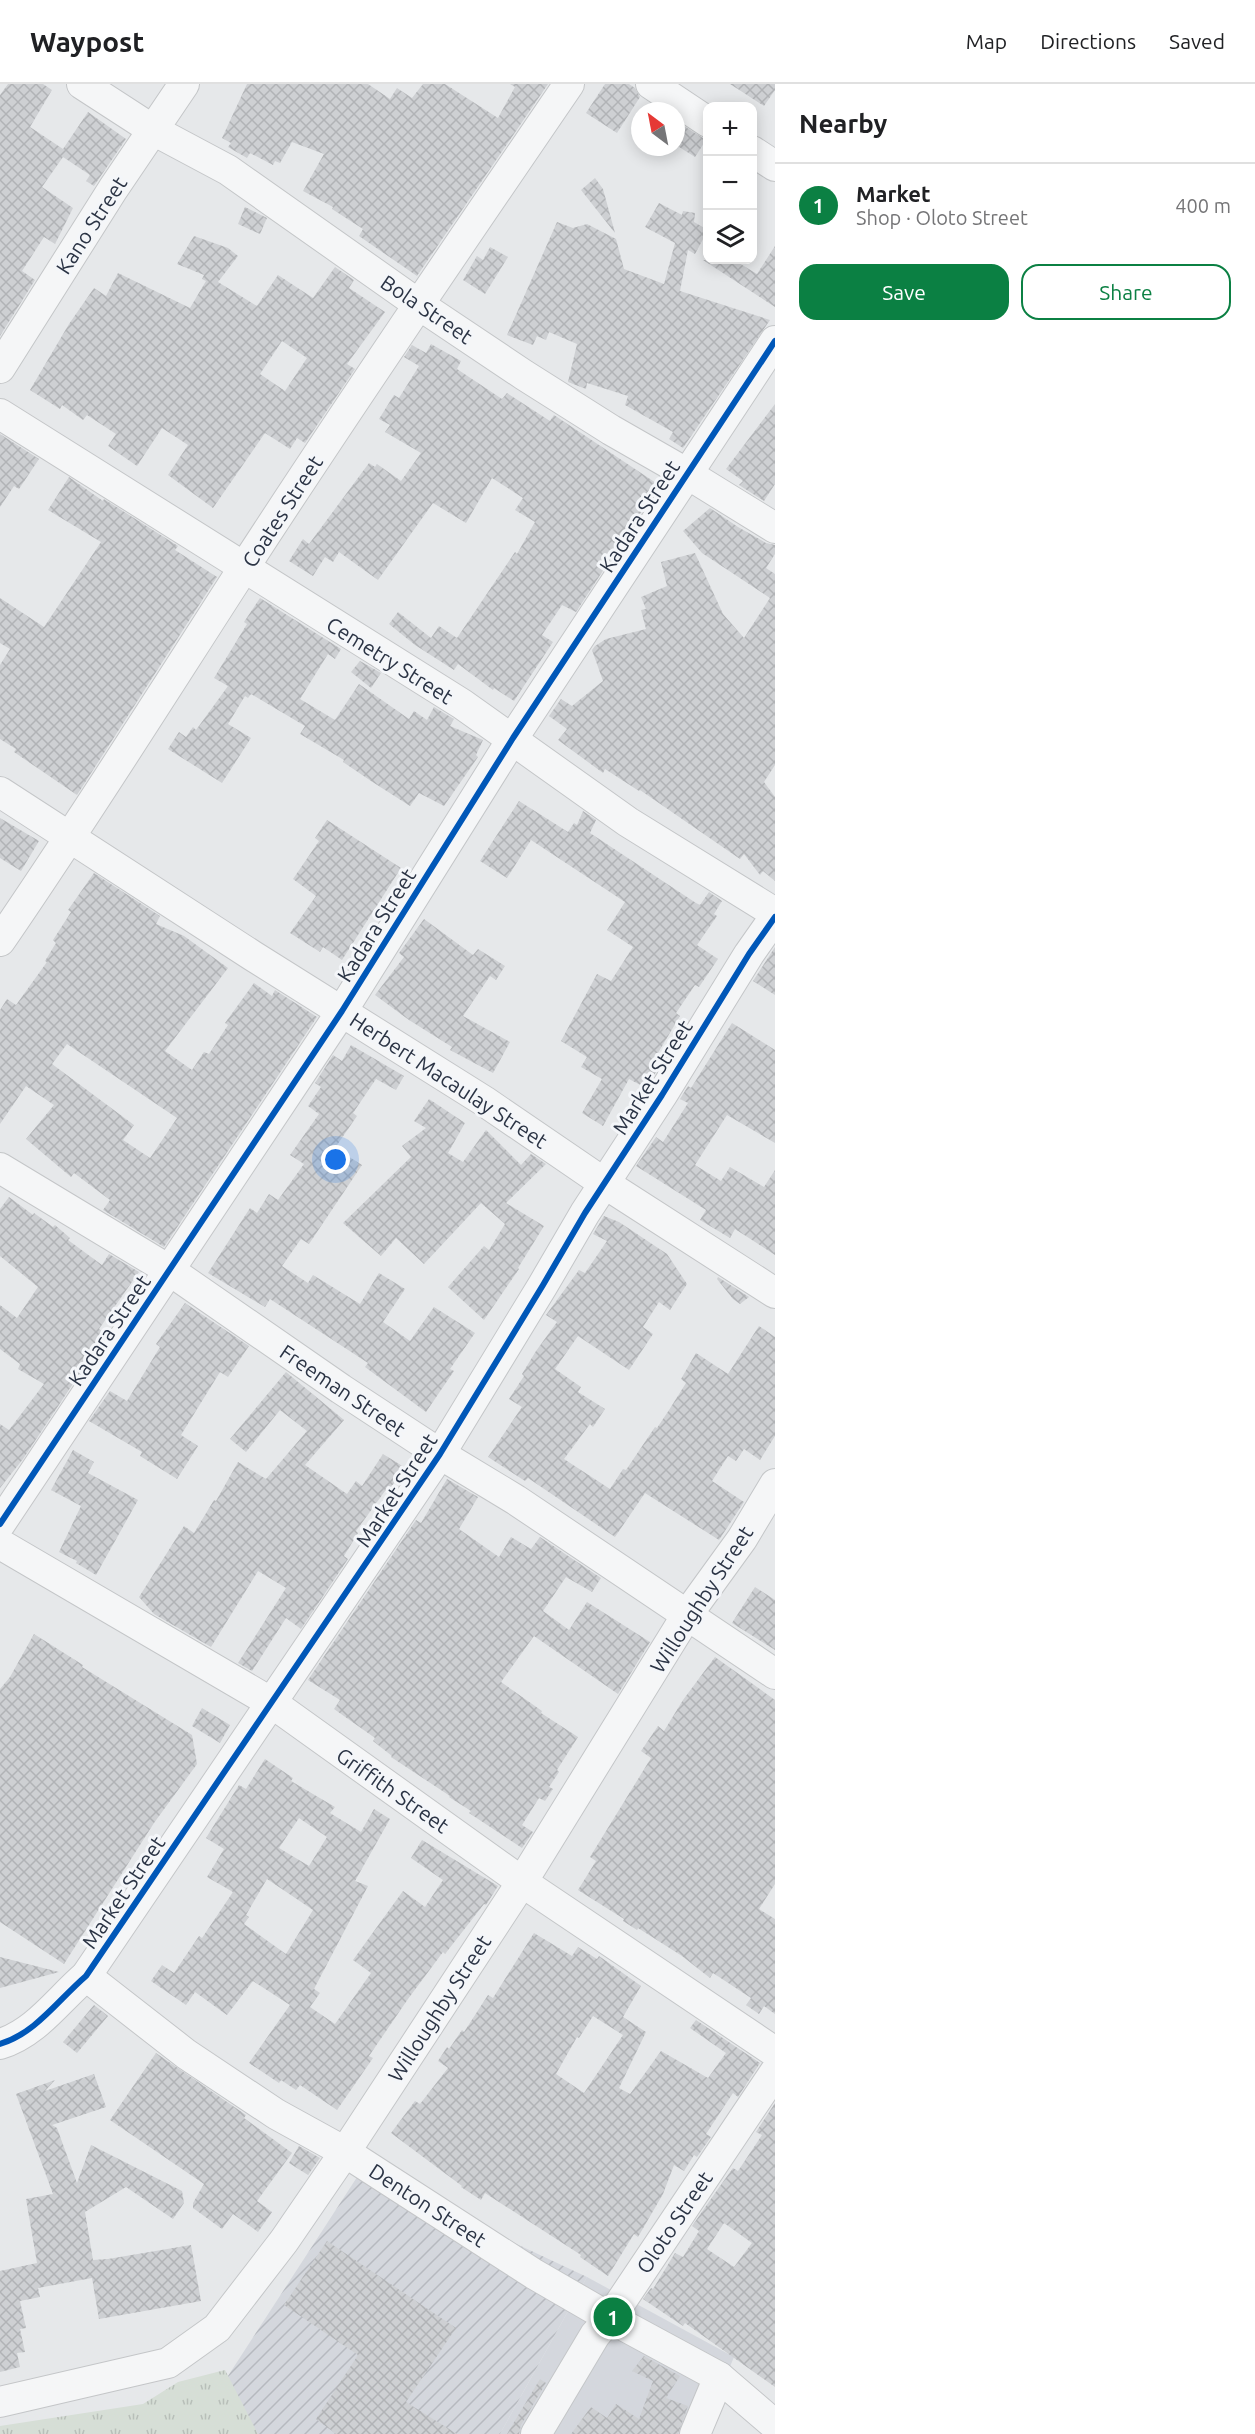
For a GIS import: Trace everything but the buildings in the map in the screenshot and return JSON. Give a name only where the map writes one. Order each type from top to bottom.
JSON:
[{"type":"street","name":"Bola Street","points":[[82,84],[153,129],[248,183],[418,304],[611,430],[775,528]]},
{"type":"street","name":"Kano Street","points":[[0,368],[184,84]]},
{"type":"street","name":"Coates Street","points":[[0,941],[71,838],[244,568],[418,304],[569,84]]},
{"type":"street","points":[[651,84],[703,119]]},
{"type":"street","points":[[757,154],[775,166]]},
{"type":"street","name":"Kadara Street","points":[[0,1524],[342,1011],[513,738],[775,341]]},
{"type":"street","name":"Cemetry Street","points":[[0,414],[513,738],[628,822],[775,915]]},
{"type":"street","name":"Herbert Macaulay Street","points":[[0,792],[253,956],[484,1101],[604,1183],[775,1293]]},
{"type":"street","name":"Market Street","points":[[0,2044],[14,2040],[41,2020],[66,1993],[86,1976],[440,1454],[604,1183],[775,915]]},
{"type":"street","name":"Freeman Street","points":[[0,1168],[169,1270],[240,1321],[440,1454],[516,1500],[775,1674]]},
{"type":"street","name":"Willoughby Street","points":[[0,2402],[168,2363],[217,2328],[277,2250],[345,2152],[522,1882],[687,1615],[742,1539],[775,1484]]},
{"type":"street","name":"Griffith Street","points":[[0,1544],[272,1703],[522,1882],[775,2052]]},
{"type":"street","name":"Denton Street","points":[[86,1976],[186,2054],[276,2114],[345,2152],[534,2274],[719,2377],[775,2425]]},
{"type":"street","name":"Oloto Street","points":[[536,2434],[595,2335],[610,2318],[775,2072]]},
{"type":"street","points":[[695,2434],[719,2377]]},
{"type":"shaded area","points":[[361,2171],[587,2277],[500,2434],[253,2434],[226,2379]]},
{"type":"shaded area","points":[[587,2277],[734,2357],[702,2434],[500,2434]]},
{"type":"green space","points":[[225,2370],[258,2434],[0,2434],[0,2426],[143,2404],[178,2382]]},
{"type":"cycle path","points":[[0,1524],[342,1011],[513,738],[775,341]]},
{"type":"cycle path","points":[[0,2044],[13,2039],[36,2024],[86,1976],[440,1454],[585,1213],[662,1095],[749,954],[775,917]]},
{"type":"place","name":"Market","points":[[613,2317]]}]
